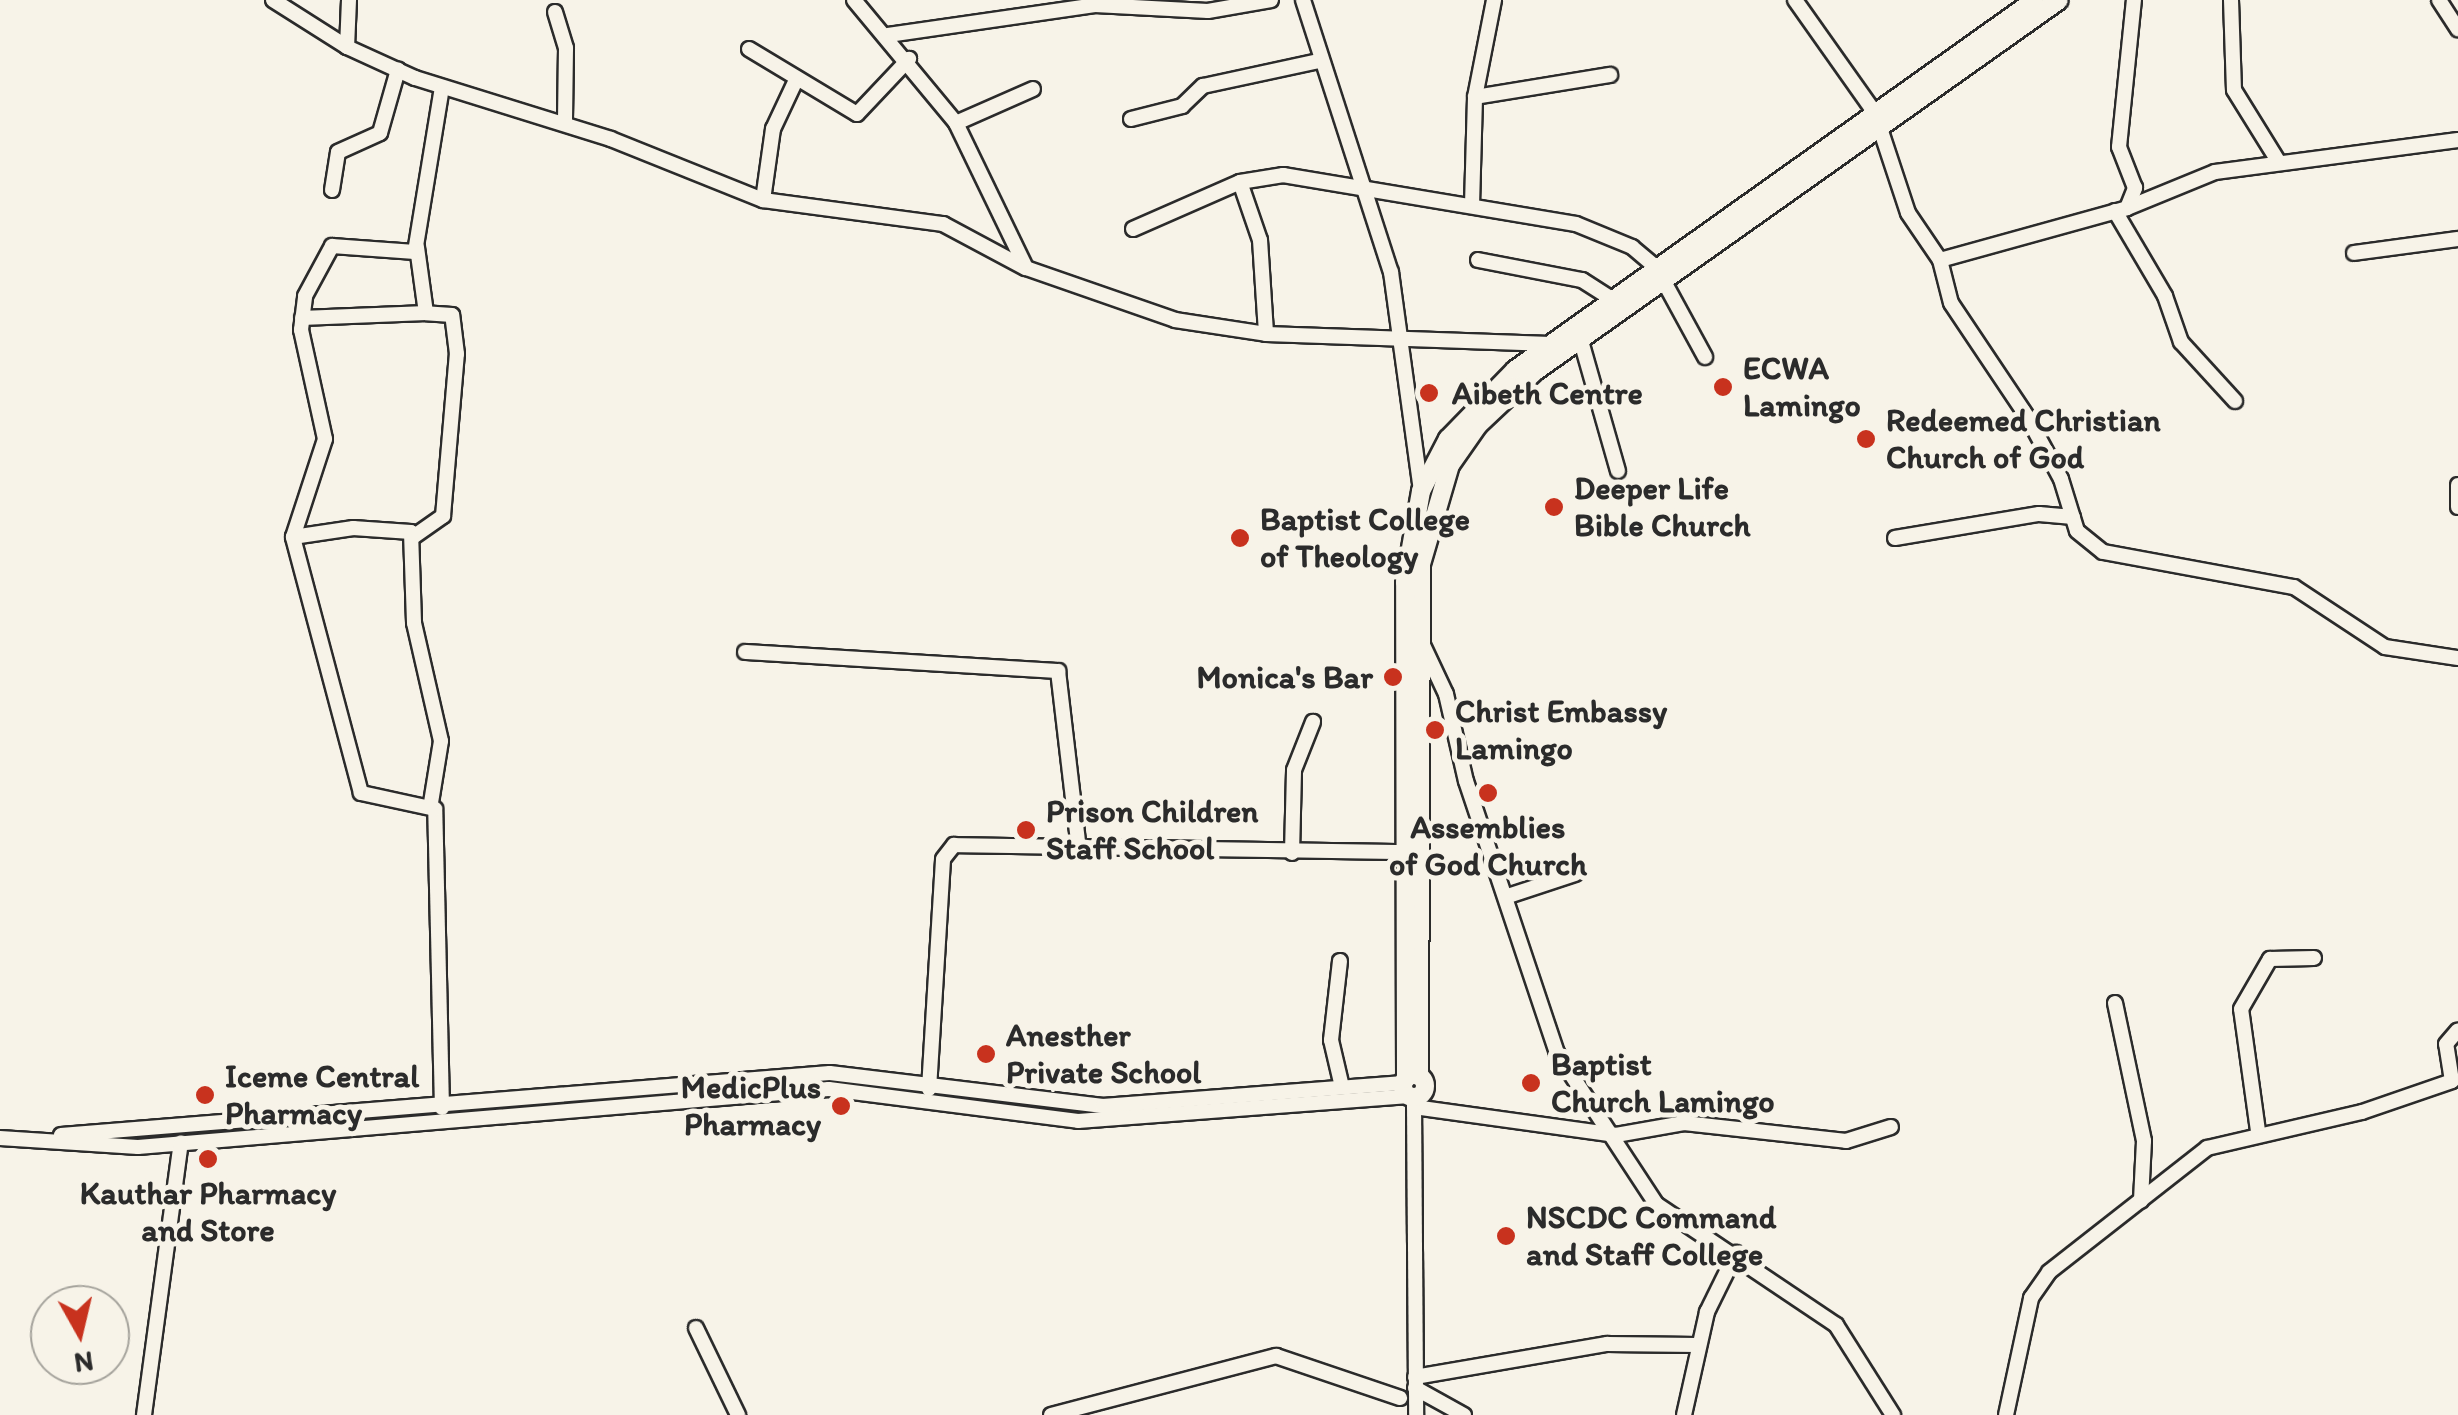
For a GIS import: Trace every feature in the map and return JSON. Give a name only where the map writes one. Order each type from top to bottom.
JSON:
[{"type":"main road","points":[[1877,121],[2035,0]]},
{"type":"main road","points":[[1411,1090],[1424,544],[1450,465],[1493,408],[1581,340],[1658,272],[2059,0]]},
{"type":"main road","points":[[1411,1090],[1405,852],[1405,582],[1421,491],[1462,419],[1551,344],[1619,303]]},
{"type":"street","points":[[273,0],[348,47],[442,88],[565,124],[763,200],[943,224],[1026,268],[1175,320],[1266,334],[1551,344]]},
{"type":"street","points":[[348,47],[349,0]]},
{"type":"street","points":[[854,0],[909,59],[956,123],[1026,268]]},
{"type":"street","points":[[888,34],[1095,5],[1208,10],[1271,0]]},
{"type":"street","points":[[1303,0],[1319,61],[1362,184],[1402,338],[1421,491]]},
{"type":"street","points":[[1472,206],[1475,97],[1494,0]]},
{"type":"street","points":[[1795,0],[1877,121],[1908,213],[1940,260],[1950,304],[2028,418],[2076,531],[2103,552],[2294,588],[2385,647],[2458,658]]},
{"type":"street","points":[[2121,210],[2135,188],[2119,147],[2134,0]]},
{"type":"street","points":[[2230,0],[2234,90],[2278,161]]},
{"type":"street","points":[[2440,0],[2458,29]]},
{"type":"street","points":[[554,12],[566,48],[565,124]]},
{"type":"street","points":[[749,48],[857,114],[909,59]]},
{"type":"street","points":[[1131,119],[1182,106],[1203,86],[1319,61]]},
{"type":"street","points":[[332,190],[338,152],[380,133],[398,70]]},
{"type":"street","points":[[1475,97],[1610,75]]},
{"type":"street","points":[[763,200],[774,130],[798,78]]},
{"type":"street","points":[[426,313],[416,247],[442,88]]},
{"type":"street","points":[[956,123],[1033,89]]},
{"type":"street","points":[[1940,260],[2121,210],[2215,172],[2458,140]]},
{"type":"street","points":[[1133,229],[1240,182],[1283,174],[1362,184],[1576,224],[1632,247],[1658,272],[1705,357]]},
{"type":"street","points":[[1240,182],[1260,240],[1266,334]]},
{"type":"street","points":[[2121,210],[2165,296],[2180,342],[2234,401]]},
{"type":"street","points":[[2354,253],[2458,239]]},
{"type":"street","points":[[416,247],[410,255],[332,246],[322,252],[302,318],[324,439],[293,537],[361,793],[431,803]]},
{"type":"street","points":[[1478,260],[1582,280],[1619,303]]},
{"type":"street","points":[[293,537],[352,528],[413,536],[443,516],[457,354],[452,315],[302,318]]},
{"type":"street","points":[[1581,340],[1618,472]]},
{"type":"street","points":[[2458,485],[2458,506]]},
{"type":"street","points":[[1895,538],[2039,514],[2072,517]]},
{"type":"street","points":[[413,536],[414,623],[442,741],[431,803],[442,1108]]},
{"type":"street","points":[[1422,643],[1446,694],[1466,781],[1508,896],[1549,1038],[1616,1134],[1656,1204],[1736,1253],[1836,1325],[1893,1415]]},
{"type":"street","points":[[745,652],[1058,671],[1079,850]]},
{"type":"street","points":[[1292,853],[1294,770],[1313,722]]},
{"type":"street","points":[[929,1100],[946,851],[1405,852]]},
{"type":"street","points":[[1508,896],[1575,874]]},
{"type":"street","points":[[2258,1131],[2242,1010],[2270,959],[2314,958]]},
{"type":"street","points":[[1340,961],[1331,1040],[1342,1087]]},
{"type":"street","points":[[2115,1004],[2144,1141],[2140,1201]]},
{"type":"street","points":[[2006,1415],[2039,1283],[2207,1148],[2258,1131],[2362,1112],[2452,1081],[2446,1044],[2458,1030]]},
{"type":"street","points":[[51,1138],[137,1126],[442,1108],[830,1074],[1103,1106],[1342,1087],[1411,1090],[1616,1134],[1684,1122],[1846,1141],[1891,1127]]},
{"type":"street","points":[[0,1138],[51,1138],[138,1147],[828,1089],[1078,1121],[1411,1090]]},
{"type":"street","points":[[1411,1090],[1416,1415]]},
{"type":"street","points":[[144,1415],[184,1124]]},
{"type":"street","points":[[137,1126],[138,1147]]},
{"type":"street","points":[[1684,1415],[1697,1345],[1736,1253]]},
{"type":"street","points":[[696,1328],[738,1415]]},
{"type":"street","points":[[1415,1382],[1607,1344],[1697,1345]]},
{"type":"street","points":[[1051,1415],[1276,1356],[1400,1398]]},
{"type":"street","points":[[1415,1382],[1464,1415]]},
{"type":"place","name":"ECWA Lamingo","points":[[1723,387]]},
{"type":"place","name":"Aibeth Centre","points":[[1429,393]]},
{"type":"place","name":"Redeemed Christian Church of God","points":[[1866,439]]},
{"type":"place","name":"Deeper Life Bible Church","points":[[1554,507]]},
{"type":"place","name":"Baptist College of Theology","points":[[1240,538]]},
{"type":"place","name":"Monica's Bar","points":[[1393,677]]},
{"type":"place","name":"Christ Embassy Lamingo","points":[[1435,730]]},
{"type":"place","name":"Assemblies of God Church","points":[[1488,793]]},
{"type":"place","name":"Prison Children Staff School","points":[[1026,830]]},
{"type":"place","name":"Anesther Private School","points":[[986,1054]]},
{"type":"place","name":"Baptist Church Lamingo","points":[[1531,1083]]},
{"type":"place","name":"Iceme Central Pharmacy","points":[[205,1095]]},
{"type":"place","name":"MedicPlus Pharmacy","points":[[841,1106]]},
{"type":"place","name":"Kauthar Pharmacy and Store","points":[[208,1159]]},
{"type":"place","name":"NSCDC Command and Staff College","points":[[1506,1236]]}]
